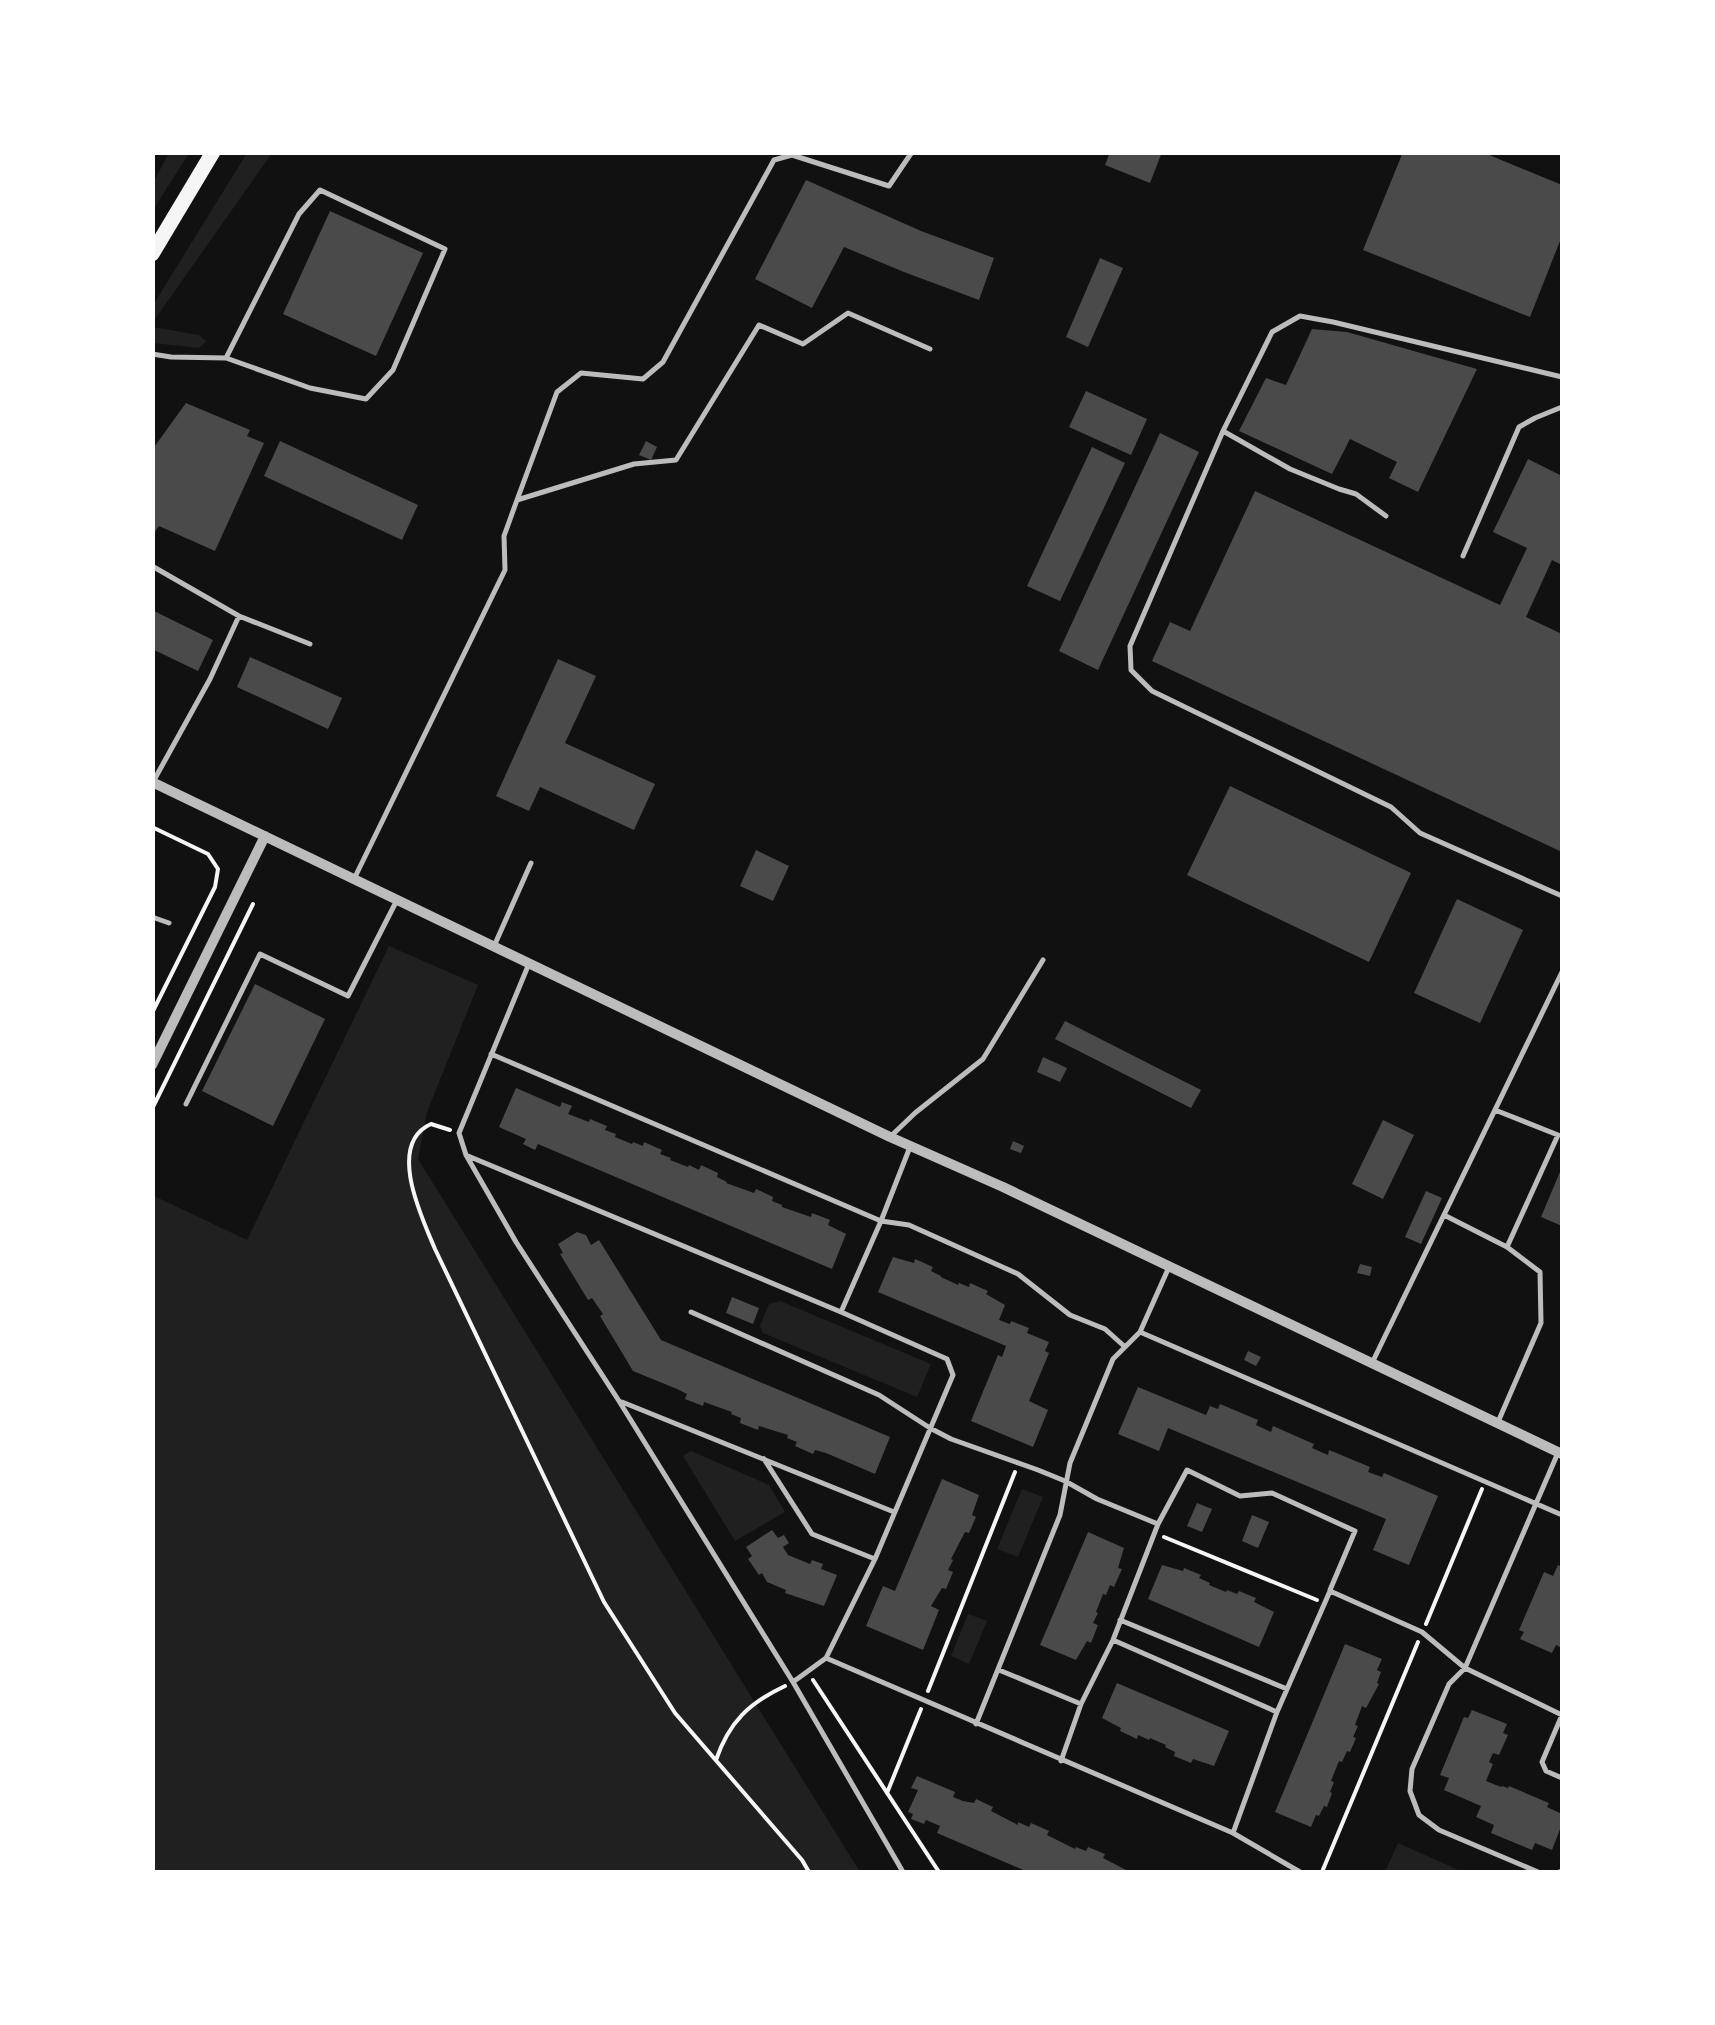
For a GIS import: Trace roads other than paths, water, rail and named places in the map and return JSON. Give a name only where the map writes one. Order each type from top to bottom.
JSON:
[{"type":"main road","points":[[152,254],[213,152]]},
{"type":"street","points":[[153,782],[890,1138],[1003,1187],[1561,1453]]},
{"type":"street","points":[[152,1065],[264,836]]},
{"type":"lane","points":[[354,880],[505,570],[504,536],[557,392],[580,374],[643,379],[664,362],[774,160],[792,155],[889,186],[912,152]]},
{"type":"lane","points":[[152,354],[226,358],[310,388],[366,399],[393,370],[445,249],[320,190],[299,214],[226,358]]},
{"type":"lane","points":[[518,500],[634,464],[676,460],[759,325],[803,344],[848,313],[930,348]]},
{"type":"lane","points":[[1562,377],[1300,316],[1272,332],[1224,430],[1130,646],[1131,670],[1152,691],[1391,806],[1420,834],[1562,896]]},
{"type":"lane","points":[[1462,556],[1520,427],[1562,407]]},
{"type":"lane","points":[[1224,430],[1290,469],[1356,494],[1386,516]]},
{"type":"lane","points":[[152,566],[239,616],[310,644]]},
{"type":"lane","points":[[153,782],[210,679],[239,616]]},
{"type":"lane","points":[[494,947],[531,863]]},
{"type":"lane","points":[[186,1104],[260,954],[348,996],[397,900]]},
{"type":"lane","points":[[152,917],[169,923]]},
{"type":"lane","points":[[890,1138],[983,1059],[1043,960]]},
{"type":"lane","points":[[529,963],[458,1133],[466,1155],[516,1242],[793,1682],[903,1872]]},
{"type":"lane","points":[[1372,1364],[1562,972]]},
{"type":"lane","points":[[491,1054],[881,1222],[909,1225],[1018,1274],[1070,1314],[1106,1329],[1124,1346]]},
{"type":"lane","points":[[1495,1110],[1558,1134],[1507,1246]]},
{"type":"lane","points":[[841,1312],[910,1147]]},
{"type":"lane","points":[[466,1155],[948,1359],[953,1375],[876,1559],[826,1658],[793,1682]]},
{"type":"lane","points":[[1444,1214],[1507,1246],[1540,1272],[1541,1323],[1498,1422]]},
{"type":"lane","points":[[976,1724],[1060,1515],[1070,1463],[1114,1359],[1140,1332],[1169,1267]]},
{"type":"lane","points":[[691,1312],[879,1395],[951,1439],[1065,1481],[1158,1524]]},
{"type":"lane","points":[[1140,1332],[1562,1515]]},
{"type":"lane","points":[[619,1401],[895,1512]]},
{"type":"lane","points":[[1538,1872],[1439,1830],[1420,1815],[1410,1791],[1412,1769],[1449,1684],[1465,1668],[1561,1453]]},
{"type":"lane","points":[[763,1458],[812,1534],[876,1559]]},
{"type":"lane","points":[[1061,1761],[1158,1524],[1187,1470],[1240,1496],[1272,1493],[1355,1530],[1277,1712],[1233,1833]]},
{"type":"lane","points":[[1330,1591],[1422,1632],[1465,1668],[1562,1715],[1542,1762],[1546,1771],[1562,1778]]},
{"type":"lane","points":[[1120,1620],[1287,1689]]},
{"type":"lane","points":[[1113,1640],[1277,1712]]},
{"type":"lane","points":[[826,1658],[1233,1833],[1300,1872]]},
{"type":"lane","points":[[999,1670],[1082,1704]]}]
